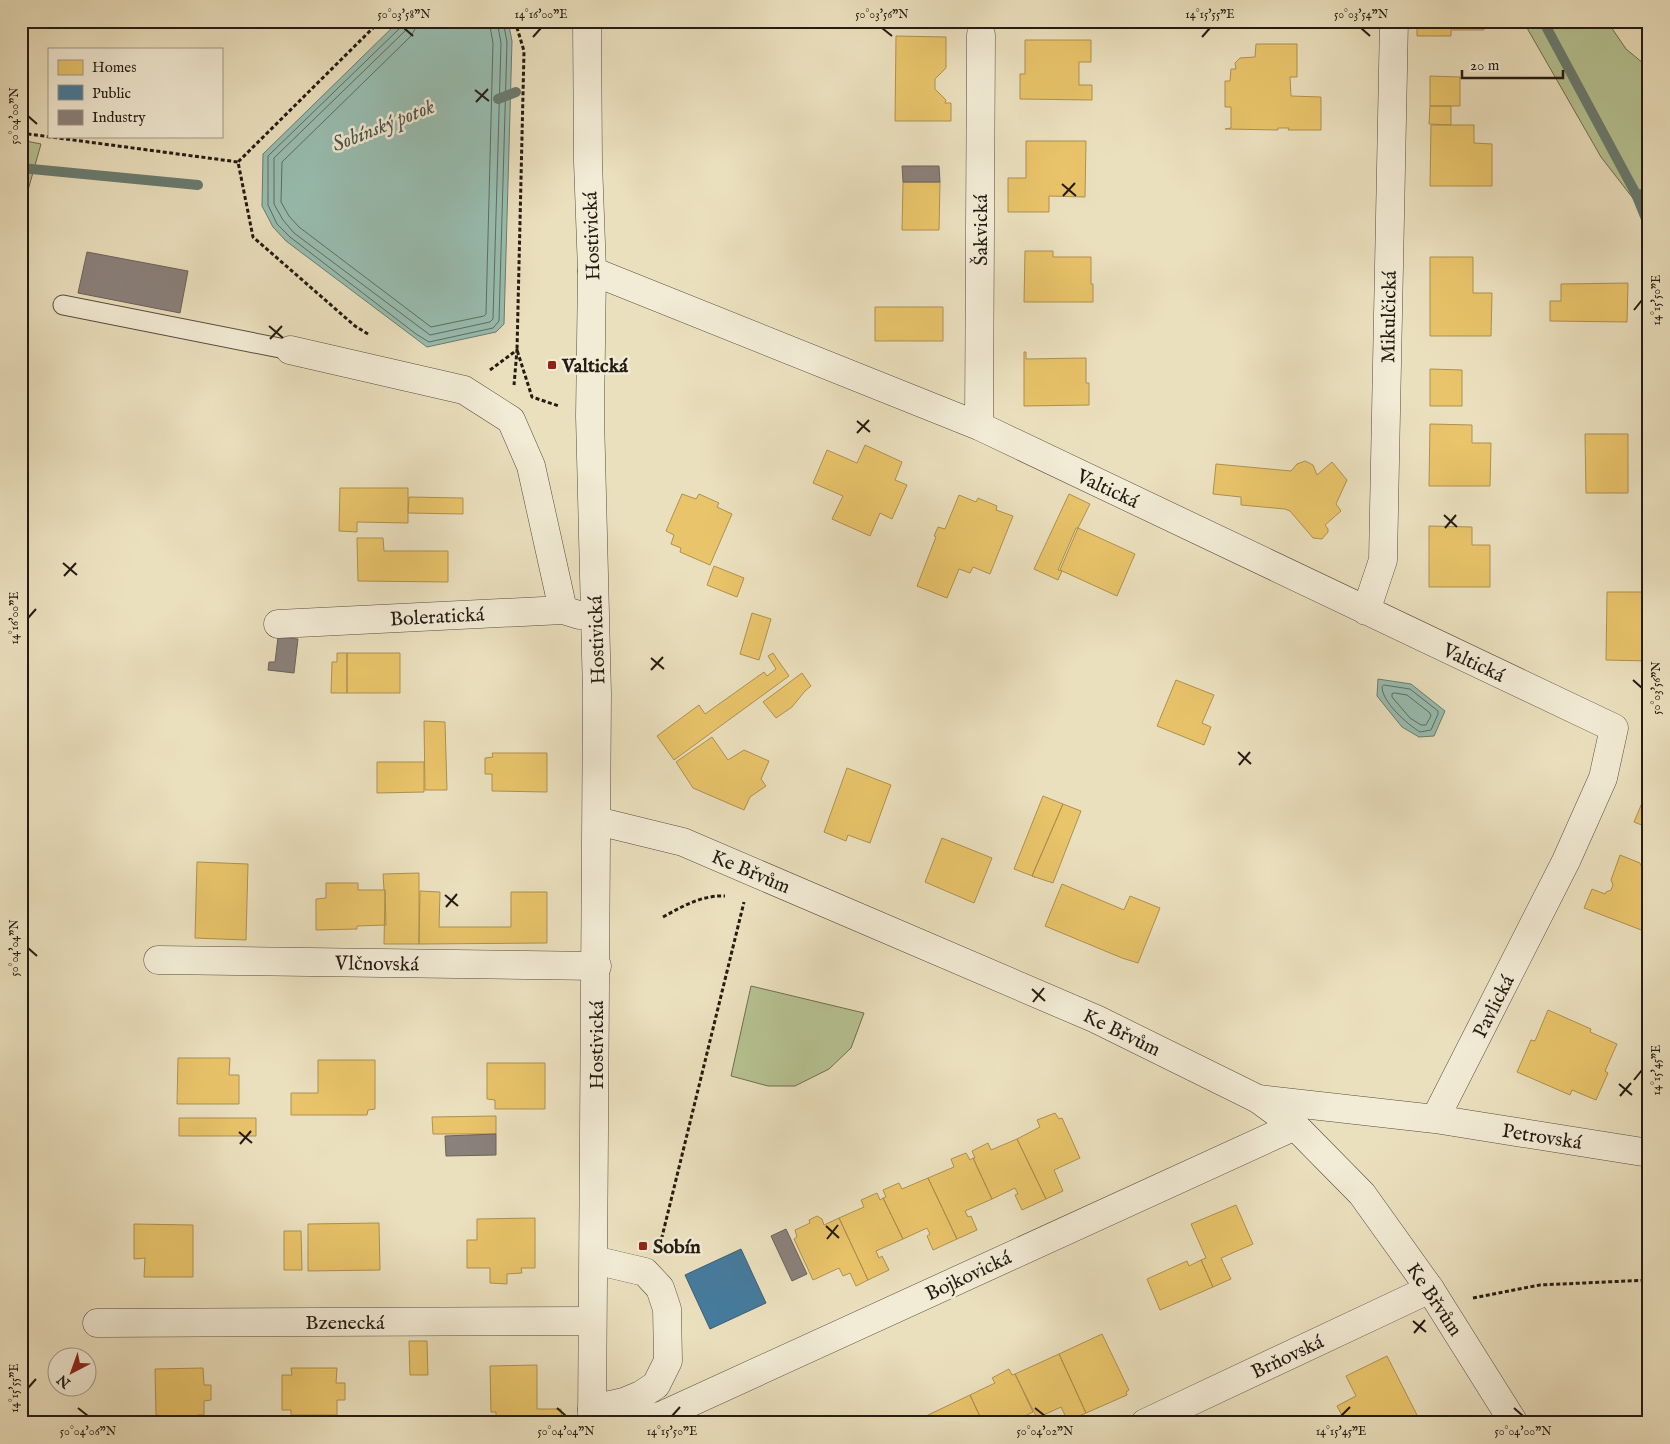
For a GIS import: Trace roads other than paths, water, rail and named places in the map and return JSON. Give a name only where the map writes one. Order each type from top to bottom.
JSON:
[{"type":"street","name":"Hostivická","points":[[587,21],[588,162],[592,271],[590,416],[597,694],[597,966],[592,1416],[642,1395],[656,1385],[668,1361],[667,1309],[660,1288],[645,1272],[594,1260]]},
{"type":"street","name":"Mikulčická","points":[[1366,611],[1383,560],[1394,21]]},
{"type":"street","name":"Šakvická","points":[[978,426],[981,35]]},
{"type":"street","name":"Valtická","points":[[592,271],[978,426],[1614,728]]},
{"type":"street","name":"Hostivická","points":[[290,350],[464,390],[511,420],[531,466],[563,610]]},
{"type":"street","name":"Boleratická","points":[[278,624],[563,610],[595,620]]},
{"type":"street","name":"Pavlická","points":[[1435,1119],[1566,861],[1603,778],[1614,728]]},
{"type":"street","name":"Ke Břvům","points":[[597,821],[683,842],[1096,1019],[1258,1099],[1295,1126],[1362,1194],[1435,1296],[1514,1423]]},
{"type":"street","name":"Vlčnovská","points":[[158,960],[597,966]]},
{"type":"street","points":[[1258,1099],[1435,1119]]},
{"type":"street","name":"Petrovská","points":[[1435,1119],[1649,1154]]},
{"type":"street","name":"Bojkovická","points":[[642,1423],[1295,1126]]},
{"type":"street","name":"Brňovská","points":[[1145,1423],[1435,1296]]},
{"type":"street","name":"Bzenecká","points":[[97,1323],[592,1321]]},
{"type":"lane","points":[[63,305],[290,350]]},
{"type":"water","points":[[399,21],[508,21],[512,41],[504,324],[496,332],[427,347],[286,241],[273,227],[262,206],[263,154]]},
{"type":"water","points":[[1378,679],[1411,684],[1445,711],[1434,736],[1419,737],[1402,727],[1377,696]]},
{"type":"waterway","name":"Sobínský potok","points":[[1543,21],[1636,194],[1649,226]]},
{"type":"waterway","name":"Sobínský potok","points":[[498,99],[516,92]]},
{"type":"waterway","name":"Sobínský potok","points":[[21,168],[198,185]]},
{"type":"waterway","points":[[1636,194],[1649,195]]},
{"type":"place","name":"Valtická","points":[[552,365]]},
{"type":"place","name":"Sobín","points":[[643,1246]]}]
